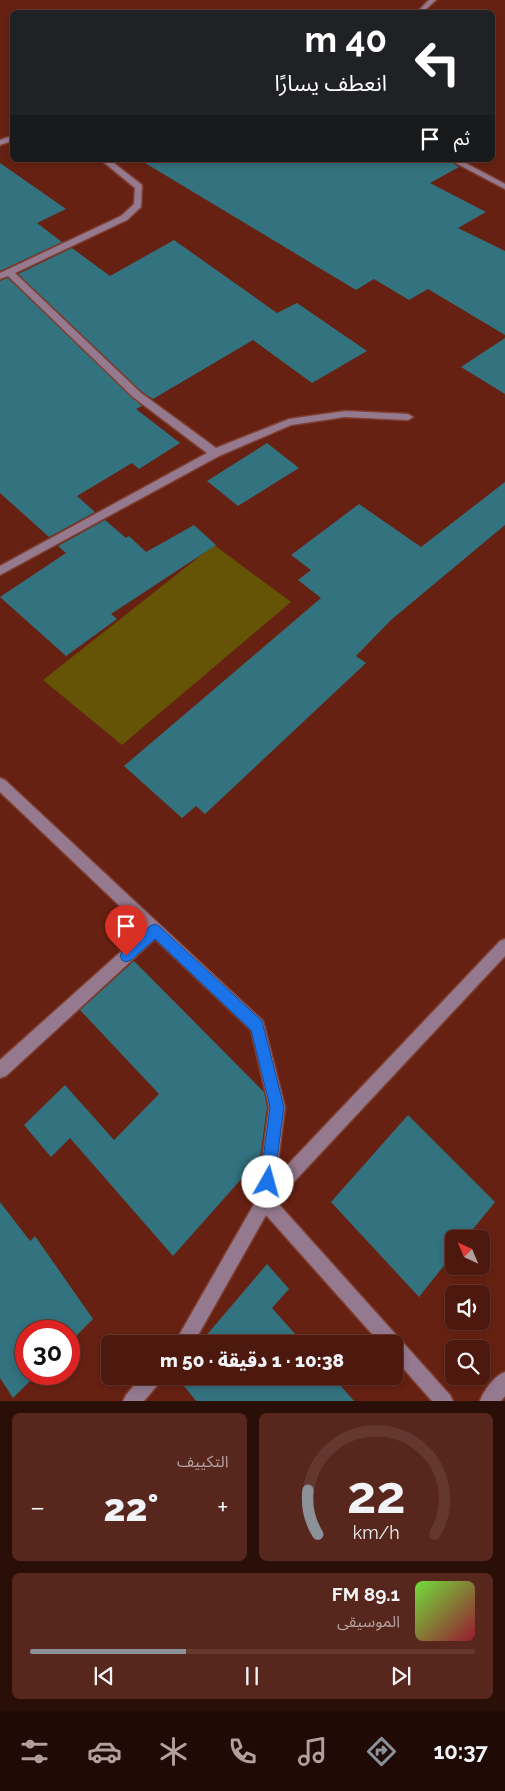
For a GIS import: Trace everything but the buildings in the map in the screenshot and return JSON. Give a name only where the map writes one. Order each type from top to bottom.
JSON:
[{"type":"street","points":[[422,10],[433,0]]},
{"type":"street","points":[[108,162],[139,187],[138,205],[124,218],[4,274],[137,395],[215,453]]},
{"type":"street","points":[[458,162],[505,187]]},
{"type":"street","points":[[0,571],[215,453],[289,422],[345,414],[408,417]]},
{"type":"street","points":[[0,784],[258,1026],[277,1107],[265,1201],[385,1335]]},
{"type":"street","points":[[0,1070],[155,930]]},
{"type":"street","points":[[187,1335],[265,1201],[505,946]]},
{"type":"street","points":[[403,1355],[444,1401]]},
{"type":"street","points":[[489,1401],[505,1381]]},
{"type":"street","points":[[132,1401],[146,1385]]},
{"type":"shaded area","points":[[214,545],[291,602],[122,745],[43,680]]},
{"type":"route","points":[[126,956],[155,930],[258,1026],[277,1107],[268,1182]]}]
